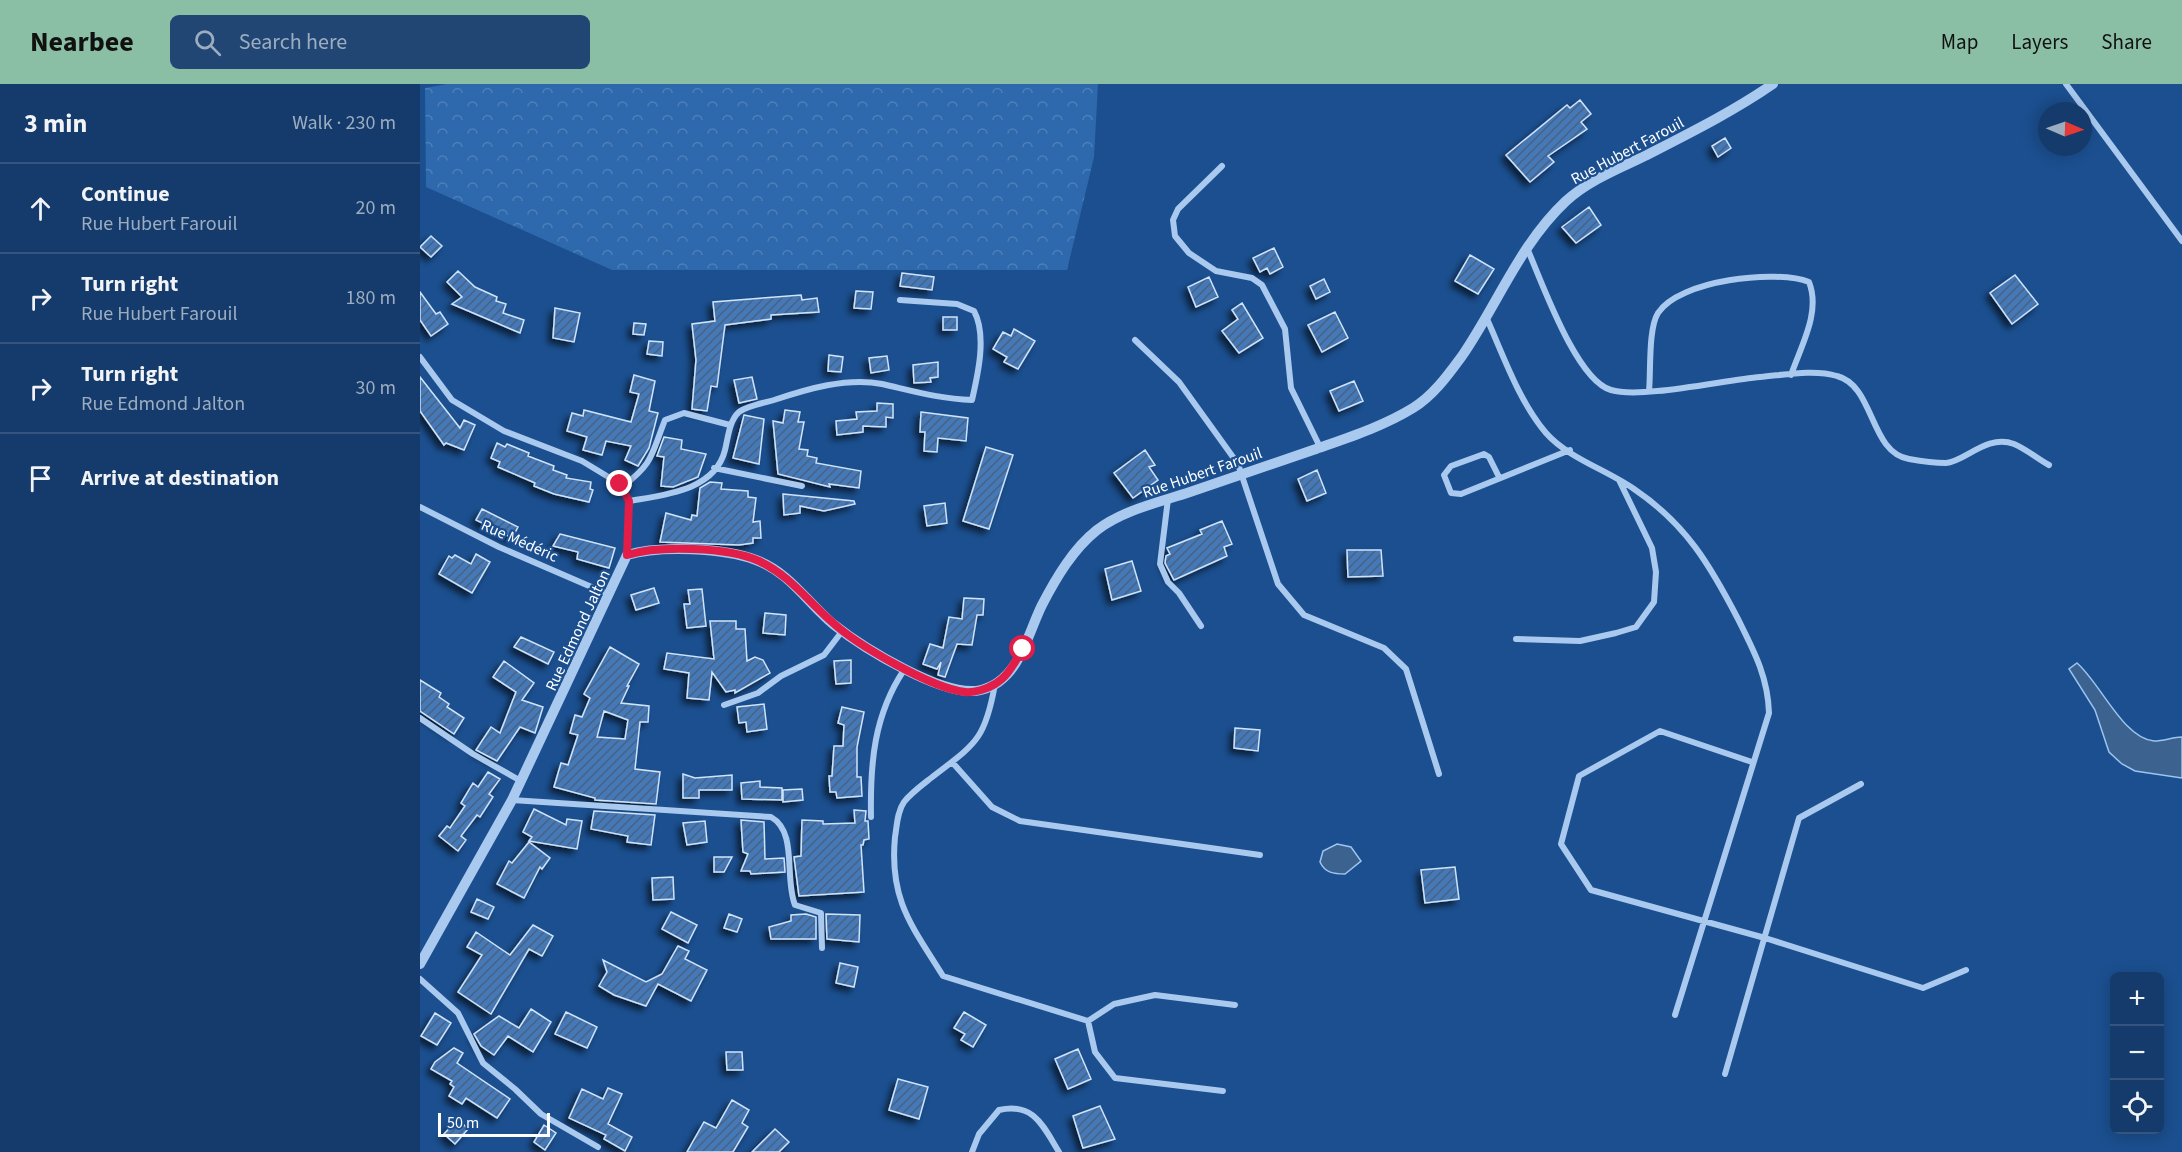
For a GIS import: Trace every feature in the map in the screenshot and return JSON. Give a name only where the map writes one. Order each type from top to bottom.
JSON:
[{"type":"street","name":"Rue Hubert Farouil","points":[[995,684],[1008,674],[1042,605],[1076,549],[1098,529],[1117,518],[1168,499],[1370,430],[1413,408],[1431,395],[1487,319],[1526,248],[1548,219],[1569,198],[1598,179],[1699,128],[1773,84]]},
{"type":"street","points":[[2066,84],[2182,241]]},
{"type":"street","points":[[1222,166],[1178,210],[1173,220],[1175,236],[1189,253],[1216,271],[1252,278],[1262,285],[1285,329],[1290,388],[1320,447]]},
{"type":"street","points":[[1526,248],[1577,357],[1591,378],[1609,390],[1649,391],[1791,375],[1837,376],[1850,382],[1889,447],[1906,458],[1948,463],[1983,446],[1998,442],[2013,444],[2049,465]]},
{"type":"street","points":[[1649,391],[1657,315],[1667,302],[1687,291],[1726,281],[1794,276],[1809,282],[1814,294],[1813,313],[1791,375]]},
{"type":"street","points":[[420,357],[452,400],[504,431],[582,461],[604,473],[622,488],[629,501],[692,487],[710,476],[724,454],[730,425],[740,411],[825,386],[880,384],[918,394],[972,400],[980,338],[978,318],[974,311],[957,304],[900,300]]},
{"type":"street","points":[[1487,319],[1526,404],[1547,434],[1658,507],[1684,532],[1708,561],[1762,665],[1768,689],[1769,713],[1674,1015]]},
{"type":"street","points":[[1135,340],[1179,382],[1243,474],[1278,584],[1304,615],[1384,648],[1406,669],[1439,774]]},
{"type":"street","points":[[622,488],[643,472],[652,459],[665,420],[684,413],[730,425]]},
{"type":"street","points":[[1499,477],[1489,457],[1484,454],[1451,466],[1444,475],[1451,494],[1455,494],[1570,450]]},
{"type":"street","points":[[714,468],[802,486]]},
{"type":"street","points":[[1516,639],[1580,641],[1616,633],[1636,627],[1654,602],[1656,572],[1652,548],[1618,479]]},
{"type":"street","points":[[1168,499],[1160,564],[1168,582],[1179,593],[1201,626]]},
{"type":"street","name":"Rue Edmond Jalton","points":[[420,964],[512,800],[610,595],[627,555],[629,501]]},
{"type":"street","name":"Rue Médéric","points":[[420,507],[500,547],[610,595]]},
{"type":"street","points":[[627,555],[640,551],[669,550],[728,553],[757,560],[781,573],[843,630],[904,670],[965,692],[981,690],[995,684]]},
{"type":"street","points":[[724,705],[758,693],[781,676],[815,660],[831,647],[843,630]]},
{"type":"street","points":[[871,817],[876,732],[892,689],[904,670]]},
{"type":"street","points":[[995,684],[990,716],[982,734],[903,803],[897,817],[895,877],[905,914],[942,976],[1089,1022]]},
{"type":"street","points":[[420,718],[473,754],[521,781]]},
{"type":"street","points":[[1752,762],[1660,731],[1579,776],[1561,844],[1591,890],[1765,938],[1923,988],[1966,970]]},
{"type":"street","points":[[952,762],[992,807],[1020,821],[1260,855]]},
{"type":"street","points":[[1725,1074],[1799,818],[1862,784]]},
{"type":"street","points":[[512,800],[771,818],[779,822],[787,834],[788,868],[795,905],[821,913],[822,948]]},
{"type":"street","points":[[420,979],[458,1013],[483,1063],[541,1114],[598,1147]]},
{"type":"street","points":[[1089,1022],[1114,1004],[1155,995],[1235,1005]]},
{"type":"street","points":[[1089,1022],[1095,1052],[1114,1078],[1223,1090]]},
{"type":"street","points":[[972,1152],[979,1134],[999,1110],[1020,1107],[1031,1113],[1043,1125],[1059,1152]]},
{"type":"green space","points":[[447,84],[1098,84],[1094,157],[1067,270],[612,270],[426,187],[425,88]]},
{"type":"shaded area","points":[[2077,663],[2122,721],[2143,738],[2154,741],[2182,737],[2182,778],[2135,771],[2122,764],[2109,752],[2095,710],[2069,669]]},
{"type":"shaded area","points":[[1337,844],[1351,847],[1361,861],[1345,874],[1330,872],[1324,869],[1320,862],[1323,851]]},
{"type":"building","points":[[1580,100],[1591,114],[1581,122],[1587,129],[1548,156],[1554,162],[1530,182],[1506,155],[1567,105],[1570,108]]},
{"type":"building","points":[[1725,138],[1731,148],[1718,157],[1712,146]]},
{"type":"building","points":[[1589,207],[1601,225],[1576,243],[1562,227]]},
{"type":"building","points":[[431,236],[442,246],[431,257],[420,247]]},
{"type":"building","points":[[1274,248],[1283,267],[1270,274],[1267,268],[1260,272],[1253,258]]},
{"type":"building","points":[[1470,255],[1494,269],[1478,294],[1455,281]]},
{"type":"building","points":[[458,271],[475,287],[497,297],[496,301],[506,304],[503,313],[524,320],[520,333],[452,304],[462,297],[447,282]]},
{"type":"building","points":[[902,273],[934,277],[932,290],[900,286]]},
{"type":"building","points":[[2015,275],[2038,304],[2012,324],[1990,293]]},
{"type":"building","points":[[1209,277],[1218,297],[1196,307],[1188,287]]},
{"type":"building","points":[[1324,279],[1330,292],[1316,299],[1310,286]]},
{"type":"building","points":[[856,291],[873,292],[871,309],[854,308]]},
{"type":"building","points":[[420,292],[436,314],[440,312],[448,324],[431,336],[420,320]]},
{"type":"building","points":[[801,295],[802,300],[817,298],[819,312],[771,315],[771,319],[725,325],[717,387],[711,386],[707,411],[692,409],[696,360],[692,324],[715,321],[713,302]]},
{"type":"building","points":[[1242,303],[1263,338],[1239,353],[1222,331],[1238,319],[1232,310]]},
{"type":"building","points":[[555,308],[580,313],[574,342],[553,338]]},
{"type":"building","points":[[1335,312],[1348,338],[1322,352],[1308,325]]},
{"type":"building","points":[[943,317],[957,317],[957,330],[943,330]]},
{"type":"building","points":[[634,323],[646,324],[644,335],[633,334]]},
{"type":"building","points":[[1014,329],[1035,341],[1018,369],[1004,362],[1007,357],[993,349],[1003,332],[1011,336]]},
{"type":"building","points":[[649,341],[663,342],[662,356],[647,354]]},
{"type":"building","points":[[829,355],[843,357],[841,372],[828,371]]},
{"type":"building","points":[[887,356],[889,370],[871,373],[869,358]]},
{"type":"building","points":[[938,362],[938,377],[930,378],[931,382],[914,383],[913,365]]},
{"type":"building","points":[[634,375],[655,381],[649,411],[658,413],[649,448],[638,466],[625,460],[631,446],[606,441],[602,455],[583,450],[587,437],[567,431],[572,413],[583,416],[584,410],[631,422],[639,394],[630,392]]},
{"type":"building","points":[[420,377],[460,428],[464,420],[475,425],[464,450],[446,443],[444,445],[420,411]]},
{"type":"building","points":[[752,377],[757,399],[739,403],[734,380]]},
{"type":"building","points":[[1354,381],[1363,401],[1339,411],[1330,391]]},
{"type":"building","points":[[877,403],[893,404],[893,418],[886,417],[886,427],[863,426],[863,432],[837,435],[836,421],[857,419],[856,412],[877,411]]},
{"type":"building","points":[[785,410],[800,412],[798,422],[804,422],[799,449],[808,450],[807,456],[817,458],[816,463],[861,471],[859,488],[829,484],[830,487],[778,474],[773,421],[783,423]]},
{"type":"building","points":[[921,412],[968,418],[966,441],[938,438],[937,452],[924,451],[925,432],[920,432]]},
{"type":"building","points":[[744,415],[764,419],[759,464],[733,458]]},
{"type":"building","points":[[664,437],[682,440],[681,449],[706,454],[698,477],[673,487],[661,486],[664,457],[657,456]]},
{"type":"building","points":[[497,443],[505,447],[507,444],[529,453],[528,456],[554,466],[553,470],[567,475],[566,478],[591,482],[590,489],[593,490],[589,502],[554,494],[498,467],[500,462],[491,458]]},
{"type":"building","points":[[986,447],[1013,455],[989,529],[963,521]]},
{"type":"building","points":[[1145,450],[1155,465],[1149,467],[1158,480],[1133,498],[1114,473]]},
{"type":"building","points":[[1317,470],[1326,493],[1307,501],[1298,479]]},
{"type":"building","points":[[710,482],[722,483],[721,489],[748,491],[748,497],[756,498],[753,522],[760,521],[761,538],[753,538],[753,543],[739,545],[660,542],[666,513],[691,520],[692,515],[697,516],[700,488]]},
{"type":"building","points":[[783,494],[854,501],[855,504],[824,511],[800,506],[800,513],[784,515]]},
{"type":"building","points":[[945,503],[947,523],[927,526],[924,506]]},
{"type":"building","points":[[482,509],[518,527],[512,538],[476,520]]},
{"type":"building","points":[[1222,521],[1232,544],[1224,547],[1227,556],[1174,580],[1165,563],[1166,556],[1170,554],[1167,548],[1202,534],[1200,530]]},
{"type":"building","points":[[560,534],[615,548],[609,568],[577,559],[578,552],[553,546]]},
{"type":"building","points":[[1347,550],[1381,550],[1383,576],[1348,577]]},
{"type":"building","points":[[476,554],[490,562],[472,593],[439,574],[449,556],[452,558],[455,555],[471,564]]},
{"type":"building","points":[[1132,561],[1141,591],[1112,600],[1105,569]]},
{"type":"building","points":[[654,588],[659,603],[636,610],[631,595]]},
{"type":"building","points":[[702,589],[706,626],[687,628],[684,604],[690,604],[688,590]]},
{"type":"building","points":[[964,598],[984,599],[983,615],[977,615],[972,645],[957,644],[945,677],[938,675],[941,662],[937,669],[923,664],[930,644],[943,648],[949,617],[962,619]]},
{"type":"building","points":[[765,613],[786,615],[785,635],[763,633]]},
{"type":"building","points":[[710,621],[736,621],[736,629],[745,629],[747,661],[755,657],[763,660],[770,673],[735,693],[735,690],[726,692],[712,672],[709,700],[687,698],[689,673],[664,669],[667,653],[714,659]]},
{"type":"building","points":[[521,637],[554,652],[548,664],[514,647]]},
{"type":"building","points":[[610,647],[639,664],[621,703],[649,706],[648,722],[640,722],[635,769],[660,772],[656,804],[595,800],[595,798],[554,787],[561,763],[568,765],[578,735],[570,733],[575,715],[582,717],[590,698],[584,694]],"holes":[[[604,711],[628,720],[625,739],[597,737]]]},
{"type":"building","points":[[851,660],[851,683],[836,684],[834,661]]},
{"type":"building","points":[[504,661],[534,683],[522,700],[543,707],[535,733],[520,727],[497,761],[476,750],[491,727],[500,733],[516,692],[493,677]]},
{"type":"building","points":[[420,680],[441,693],[439,697],[449,704],[447,707],[464,718],[454,734],[420,711]]},
{"type":"building","points":[[764,704],[767,729],[747,732],[746,722],[739,723],[737,707]]},
{"type":"building","points":[[842,707],[864,712],[857,747],[857,777],[861,777],[862,796],[837,798],[836,792],[830,792],[829,776],[832,776],[834,746],[843,746],[844,725],[838,723]]},
{"type":"building","points":[[1235,728],[1260,730],[1258,751],[1234,748]]},
{"type":"building","points":[[488,772],[500,779],[489,794],[493,797],[480,817],[477,815],[461,836],[466,840],[458,851],[439,836],[447,826],[450,828],[465,806],[461,803],[473,783],[478,787]]},
{"type":"building","points":[[683,774],[695,778],[732,775],[732,790],[699,790],[699,798],[683,798]]},
{"type":"building","points":[[760,781],[760,787],[782,788],[782,800],[742,799],[741,783]]},
{"type":"building","points":[[802,789],[803,800],[783,802],[783,790]]},
{"type":"building","points":[[534,809],[566,825],[567,819],[582,821],[577,849],[529,841],[532,837],[523,832]]},
{"type":"building","points":[[854,810],[866,811],[865,821],[868,821],[869,839],[864,840],[861,845],[864,892],[799,896],[794,857],[801,856],[802,820],[823,821],[823,824],[855,823]]},
{"type":"building","points":[[594,811],[655,815],[651,845],[627,842],[628,836],[591,829]]},
{"type":"building","points":[[741,820],[764,822],[765,859],[784,858],[785,872],[751,874],[750,871],[741,871],[748,854],[743,852]]},
{"type":"building","points":[[705,821],[707,842],[687,845],[683,823]]},
{"type":"building","points":[[529,842],[550,858],[542,869],[540,867],[524,898],[497,884],[509,861],[512,863]]},
{"type":"building","points":[[714,857],[732,857],[724,872],[714,872]]},
{"type":"building","points":[[1455,867],[1459,899],[1425,903],[1421,870]]},
{"type":"building","points":[[673,877],[674,899],[653,900],[652,878]]},
{"type":"building","points":[[477,899],[494,907],[488,919],[471,912]]},
{"type":"building","points":[[671,912],[697,925],[688,943],[662,929]]},
{"type":"building","points":[[729,914],[742,919],[737,932],[724,928]]},
{"type":"building","points":[[806,914],[816,917],[816,939],[771,939],[769,927],[791,921],[791,915]]},
{"type":"building","points":[[826,914],[860,915],[859,942],[827,939]]},
{"type":"building","points":[[533,925],[553,936],[542,956],[529,949],[491,1014],[458,992],[482,955],[467,947],[476,932],[510,955]]},
{"type":"building","points":[[678,946],[689,951],[685,959],[707,970],[691,1001],[658,984],[646,1006],[614,995],[599,986],[607,972],[603,960],[646,982],[662,974]]},
{"type":"building","points":[[840,963],[858,967],[854,987],[836,983]]},
{"type":"building","points":[[531,1009],[551,1022],[533,1052],[508,1036],[494,1055],[481,1046],[474,1034],[499,1016],[519,1028]]},
{"type":"building","points":[[566,1012],[597,1027],[587,1048],[555,1034]]},
{"type":"building","points":[[964,1012],[986,1025],[973,1047],[961,1040],[965,1034],[954,1028]]},
{"type":"building","points":[[435,1013],[451,1023],[437,1045],[421,1036]]},
{"type":"building","points":[[454,1048],[463,1053],[457,1063],[510,1099],[497,1118],[466,1098],[462,1104],[449,1096],[454,1087],[450,1084],[452,1081],[431,1069],[435,1062]]},
{"type":"building","points":[[1078,1049],[1091,1079],[1068,1089],[1055,1059]]},
{"type":"building","points":[[726,1052],[742,1052],[743,1070],[727,1070]]},
{"type":"building","points":[[898,1079],[928,1087],[919,1119],[889,1110]]},
{"type":"building","points":[[608,1088],[622,1094],[608,1124],[632,1137],[625,1151],[604,1139],[606,1135],[569,1118],[582,1089],[603,1099]]},
{"type":"building","points":[[732,1100],[749,1110],[742,1123],[748,1127],[733,1152],[687,1152],[704,1122],[716,1128]]},
{"type":"building","points":[[1100,1106],[1115,1139],[1083,1148],[1073,1116]]},
{"type":"building","points":[[458,1119],[468,1129],[455,1144],[444,1134]]},
{"type":"building","points":[[544,1125],[556,1133],[545,1150],[534,1142]]},
{"type":"building","points":[[775,1129],[789,1142],[779,1152],[752,1152]]},
{"type":"route","points":[[620,484],[629,501],[627,555],[640,551],[669,550],[728,553],[757,560],[781,573],[833,623],[904,670],[938,684],[965,692],[981,690],[995,684],[1008,674],[1023,649]]}]
